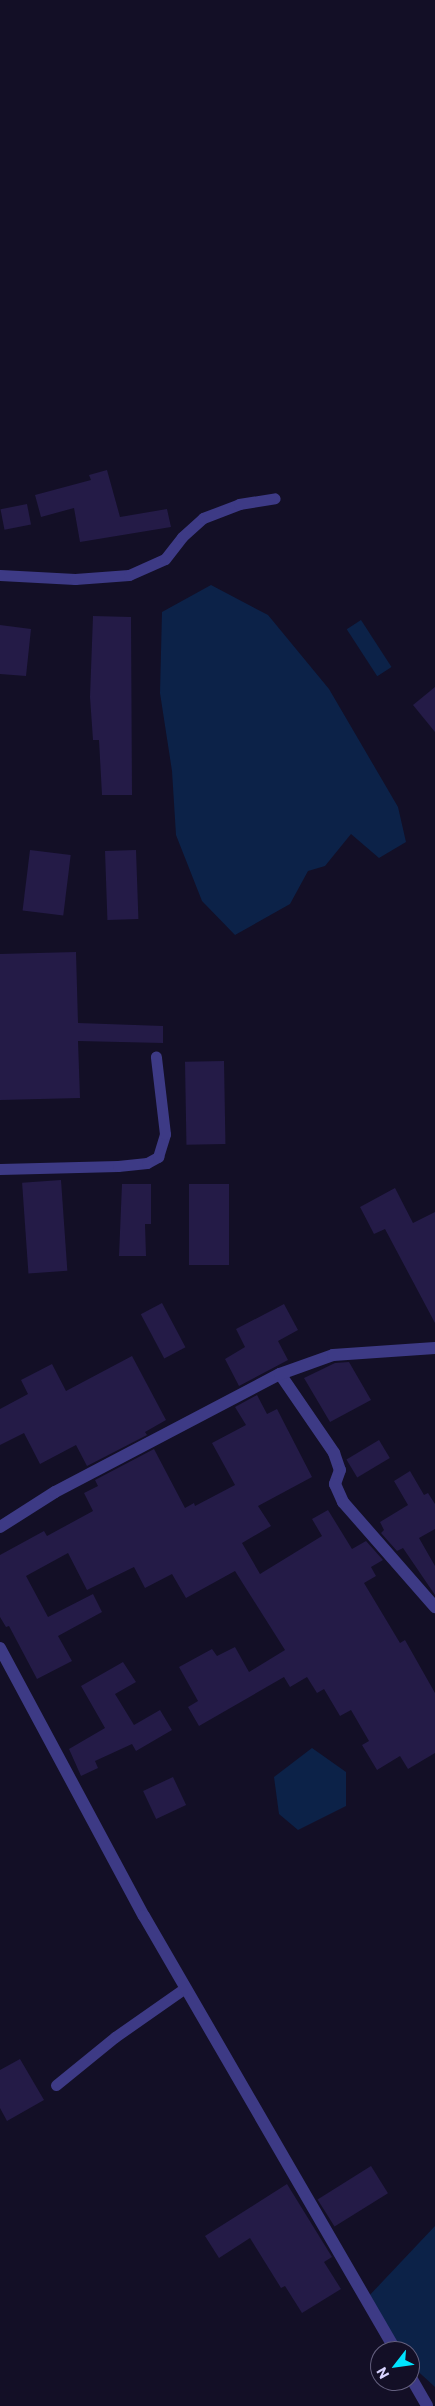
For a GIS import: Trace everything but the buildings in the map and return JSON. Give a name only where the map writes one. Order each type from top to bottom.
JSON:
[{"type":"street","points":[[0,1527],[55,1492],[280,1374],[333,1355],[435,1348]]},
{"type":"street","points":[[280,1374],[334,1453],[340,1470],[336,1484],[343,1502],[435,1608]]},
{"type":"street","points":[[0,1648],[185,1988],[390,2341]]},
{"type":"street","points":[[418,2391],[427,2406]]},
{"type":"lane","points":[[0,575],[75,579],[130,575],[165,559],[182,537],[203,518],[239,504],[276,498]]},
{"type":"lane","points":[[0,1169],[118,1166],[147,1163],[158,1157],[165,1134],[156,1057]]},
{"type":"lane","points":[[56,2085],[115,2037],[185,1988]]},
{"type":"water","points":[[211,585],[268,615],[329,689],[398,807],[406,842],[379,858],[351,834],[325,866],[308,871],[290,904],[235,935],[202,901],[176,835],[172,771],[160,693],[162,612]]},
{"type":"water","points":[[361,620],[391,667],[377,676],[347,629]]},
{"type":"water","points":[[312,1748],[346,1772],[346,1806],[298,1830],[279,1814],[274,1777]]},
{"type":"water","points":[[435,2226],[435,2387],[420,2373],[420,2341],[393,2341],[367,2298]]}]
